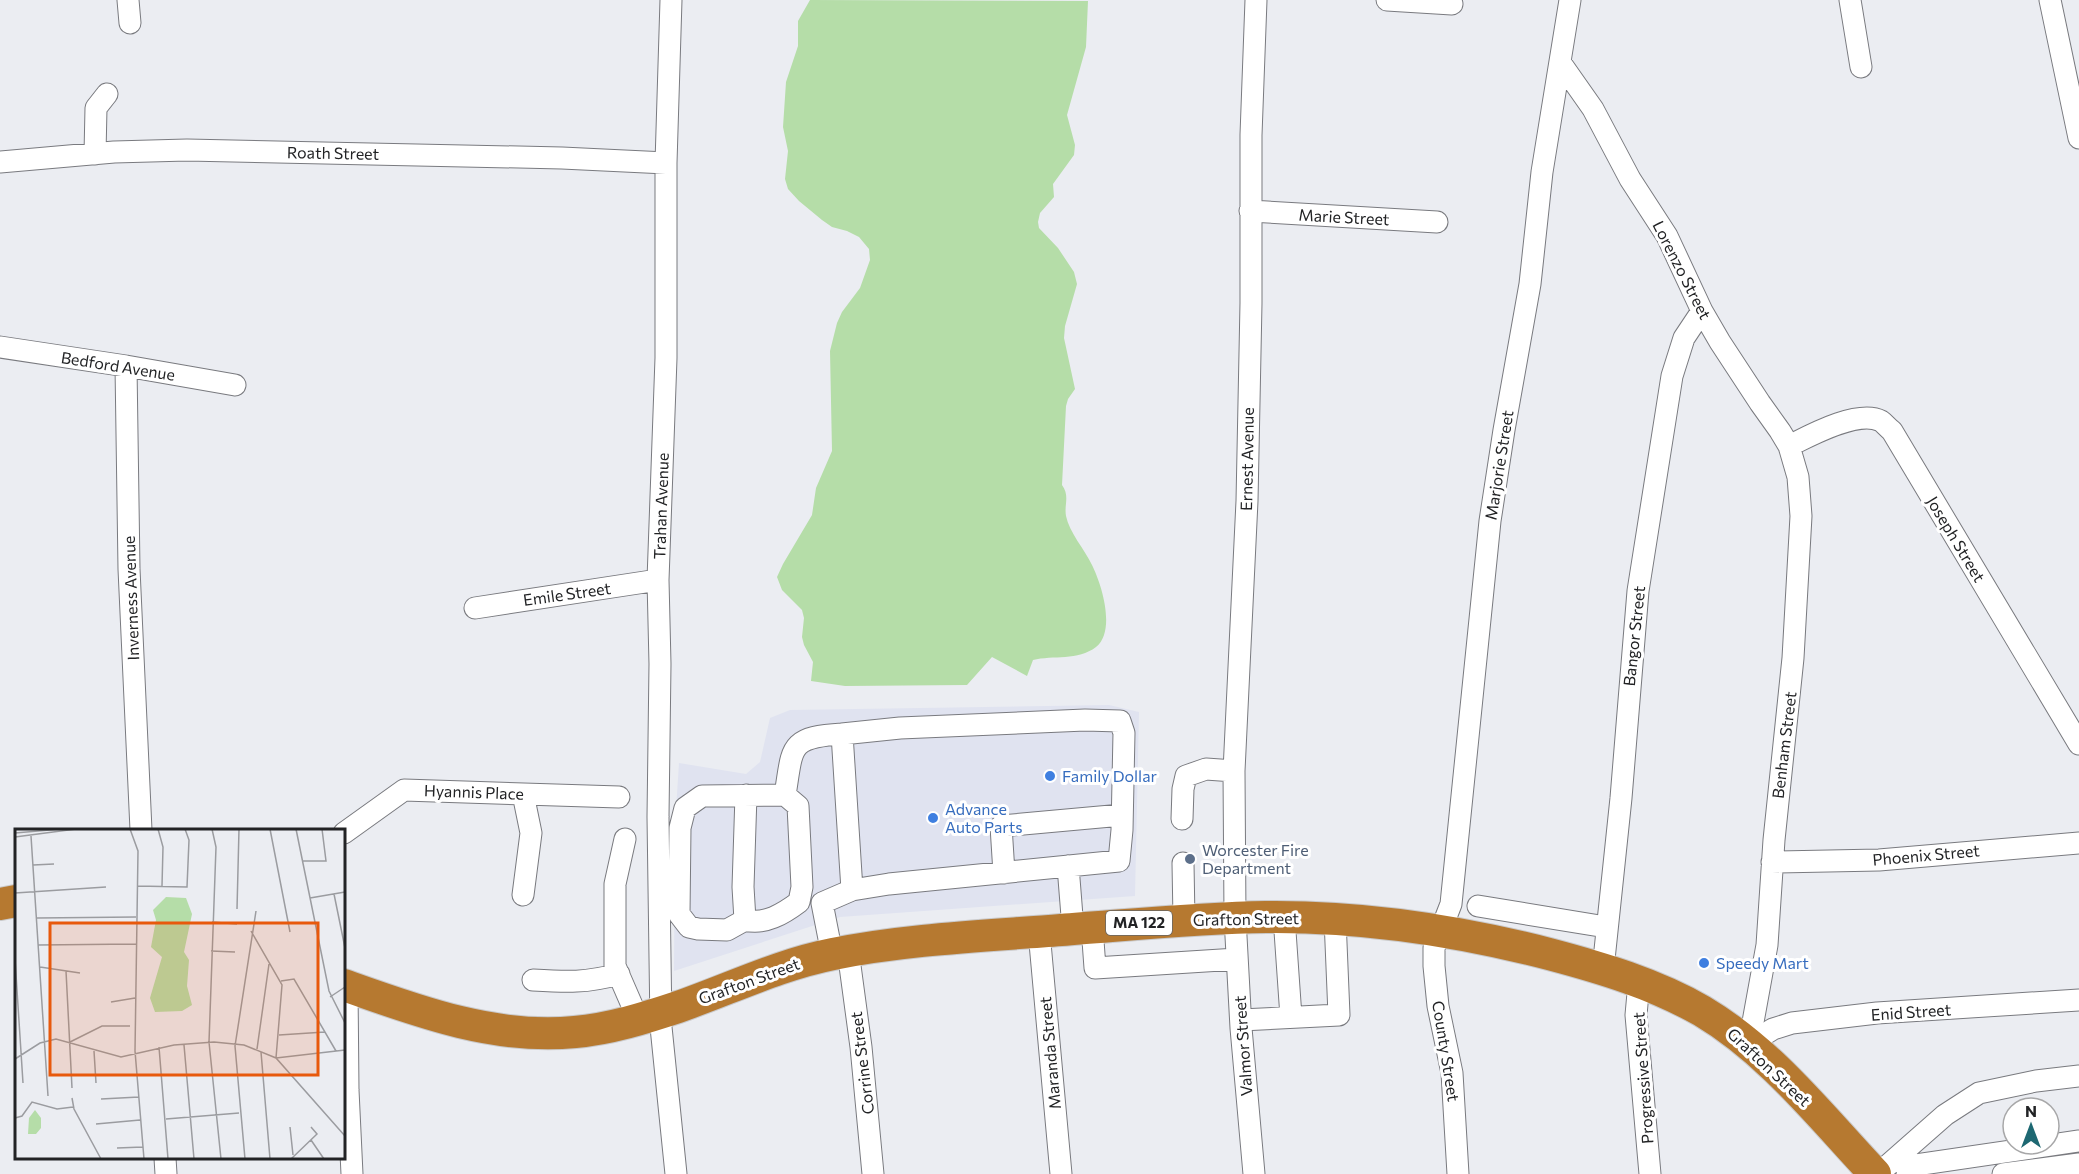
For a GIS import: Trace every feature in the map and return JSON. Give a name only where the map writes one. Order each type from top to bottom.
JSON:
[{"type":"highway","points":[[0,904],[15,901]]},
{"type":"highway","name":"Grafton Street","points":[[345,985],[423,1012],[471,1024],[549,1033],[574,1032],[603,1028],[649,1016],[717,993],[774,969],[840,953],[898,944],[1184,920],[1234,918],[1335,919],[1440,930],[1502,942],[1603,969],[1639,982],[1702,1011],[1749,1044],[1876,1174]]},
{"type":"street","points":[[128,0],[130,23]]},
{"type":"street","name":"Trahan Avenue","points":[[671,0],[666,163],[666,368],[658,580],[660,664],[657,817],[649,1016],[664,1067],[676,1174]]},
{"type":"street","name":"Ernest Avenue","points":[[1234,918],[1234,771],[1247,471],[1251,303],[1251,107],[1256,0]]},
{"type":"street","points":[[1387,0],[1452,4]]},
{"type":"street","name":"Marjorie Street","points":[[1440,930],[1451,904],[1490,521],[1530,284],[1541,181],[1570,0]]},
{"type":"street","points":[[1850,0],[1861,67]]},
{"type":"street","points":[[2050,0],[2079,138]]},
{"type":"street","name":"Lorenzo Street","points":[[1560,62],[1593,109],[1630,179],[1667,236],[1702,311],[1789,446]]},
{"type":"street","points":[[95,154],[96,108],[107,94]]},
{"type":"street","name":"Roath Street","points":[[0,162],[95,154],[187,150],[562,158],[666,163]]},
{"type":"street","name":"Marie Street","points":[[1250,212],[1437,222]]},
{"type":"street","name":"Bangor Street","points":[[1603,969],[1621,798],[1637,600],[1660,446],[1678,354],[1689,329],[1702,311]]},
{"type":"street","name":"Bedford Avenue","points":[[0,347],[236,386]]},
{"type":"street","name":"Inverness Avenue","points":[[126,366],[129,569],[141,829]]},
{"type":"street","name":"Joseph Street","points":[[1789,446],[1832,426],[1865,418],[1880,420],[1892,431],[2079,744]]},
{"type":"street","name":"Benham Street","points":[[1749,1044],[1767,945],[1772,862],[1793,658],[1801,516],[1798,477],[1789,446]]},
{"type":"street","name":"Emile Street","points":[[475,608],[658,580]]},
{"type":"street","points":[[785,795],[791,754],[800,743],[816,735],[900,728],[1085,720],[1120,721],[1124,733],[1119,861],[889,884],[852,890],[822,903],[800,897]]},
{"type":"street","points":[[842,734],[852,890]]},
{"type":"street","points":[[1182,819],[1182,789],[1186,776],[1206,769],[1234,771]]},
{"type":"street","name":"Hyannis Place","points":[[345,832],[404,790],[619,797]]},
{"type":"street","points":[[522,895],[531,833],[523,794]]},
{"type":"street","points":[[745,917],[743,887],[746,795]]},
{"type":"street","points":[[689,927],[689,834],[692,819],[705,809],[728,811],[734,818],[736,827],[734,907],[756,923],[782,914],[799,902],[802,887],[798,806],[785,795],[702,796],[685,808],[680,828],[679,914],[689,927],[727,930],[745,917]]},
{"type":"street","points":[[1004,873],[1001,826],[1122,815]]},
{"type":"street","points":[[625,839],[615,884],[615,966],[649,1016]]},
{"type":"street","name":"Phoenix Street","points":[[1772,862],[1879,860],[2079,843]]},
{"type":"street","points":[[1182,862],[1184,920]]},
{"type":"street","points":[[1068,866],[1082,928],[1095,968],[1237,959]]},
{"type":"street","name":"Corrine Street","points":[[822,903],[840,953],[863,1059],[873,1174]]},
{"type":"street","points":[[1478,906],[1606,927]]},
{"type":"street","points":[[1284,917],[1291,1017]]},
{"type":"street","name":"Valmor Street","points":[[1234,918],[1254,1174]]},
{"type":"street","points":[[1241,1020],[1339,1015],[1335,919]]},
{"type":"street","name":"County Street","points":[[1440,930],[1434,948],[1435,984],[1452,1073],[1458,1174]]},
{"type":"street","name":"Maranda Street","points":[[1039,932],[1061,1174]]},
{"type":"street","points":[[533,980],[573,983],[619,974]]},
{"type":"street","name":"Progressive Street","points":[[1639,982],[1636,1015],[1650,1174]]},
{"type":"street","points":[[345,985],[352,1174]]},
{"type":"street","name":"Enid Street","points":[[1749,1044],[1773,1029],[1792,1023],[1877,1013],[2079,1000]]},
{"type":"street","points":[[1876,1174],[1946,1115],[1979,1093],[2036,1081],[2079,1076]]},
{"type":"street","points":[[1924,1134],[1941,1160]]},
{"type":"street","points":[[1907,1174],[1916,1165],[1941,1160],[2079,1141]]},
{"type":"street","points":[[2003,1174],[2079,1164]]},
{"type":"shaded area","points":[[1109,705],[1139,712],[1135,896],[840,917],[674,971],[675,825],[679,763],[746,774],[760,762],[770,718],[790,710]]},
{"type":"green space","points":[[810,0],[1088,1],[1086,47],[1067,115],[1075,145],[1074,155],[1053,184],[1054,197],[1040,213],[1038,222],[1039,228],[1058,248],[1074,272],[1077,284],[1065,326],[1064,338],[1075,389],[1066,406],[1062,485],[1066,493],[1068,522],[1100,584],[1106,619],[1102,640],[1096,647],[1073,656],[1033,660],[1027,676],[992,657],[967,685],[845,686],[811,681],[813,662],[802,637],[804,618],[802,610],[782,590],[777,577],[812,515],[816,488],[832,451],[830,351],[837,323],[842,312],[860,288],[870,260],[869,249],[859,237],[832,227],[822,220],[788,189],[785,179],[788,151],[783,127],[786,82],[798,46],[798,21]]},
{"type":"place","name":"Family Dollar","points":[[1050,776]]},
{"type":"place","name":"Advance Auto Parts","points":[[933,818]]},
{"type":"place","name":"Worcester Fire Department","points":[[1190,859]]},
{"type":"place","name":"Speedy Mart","points":[[1704,963]]}]
